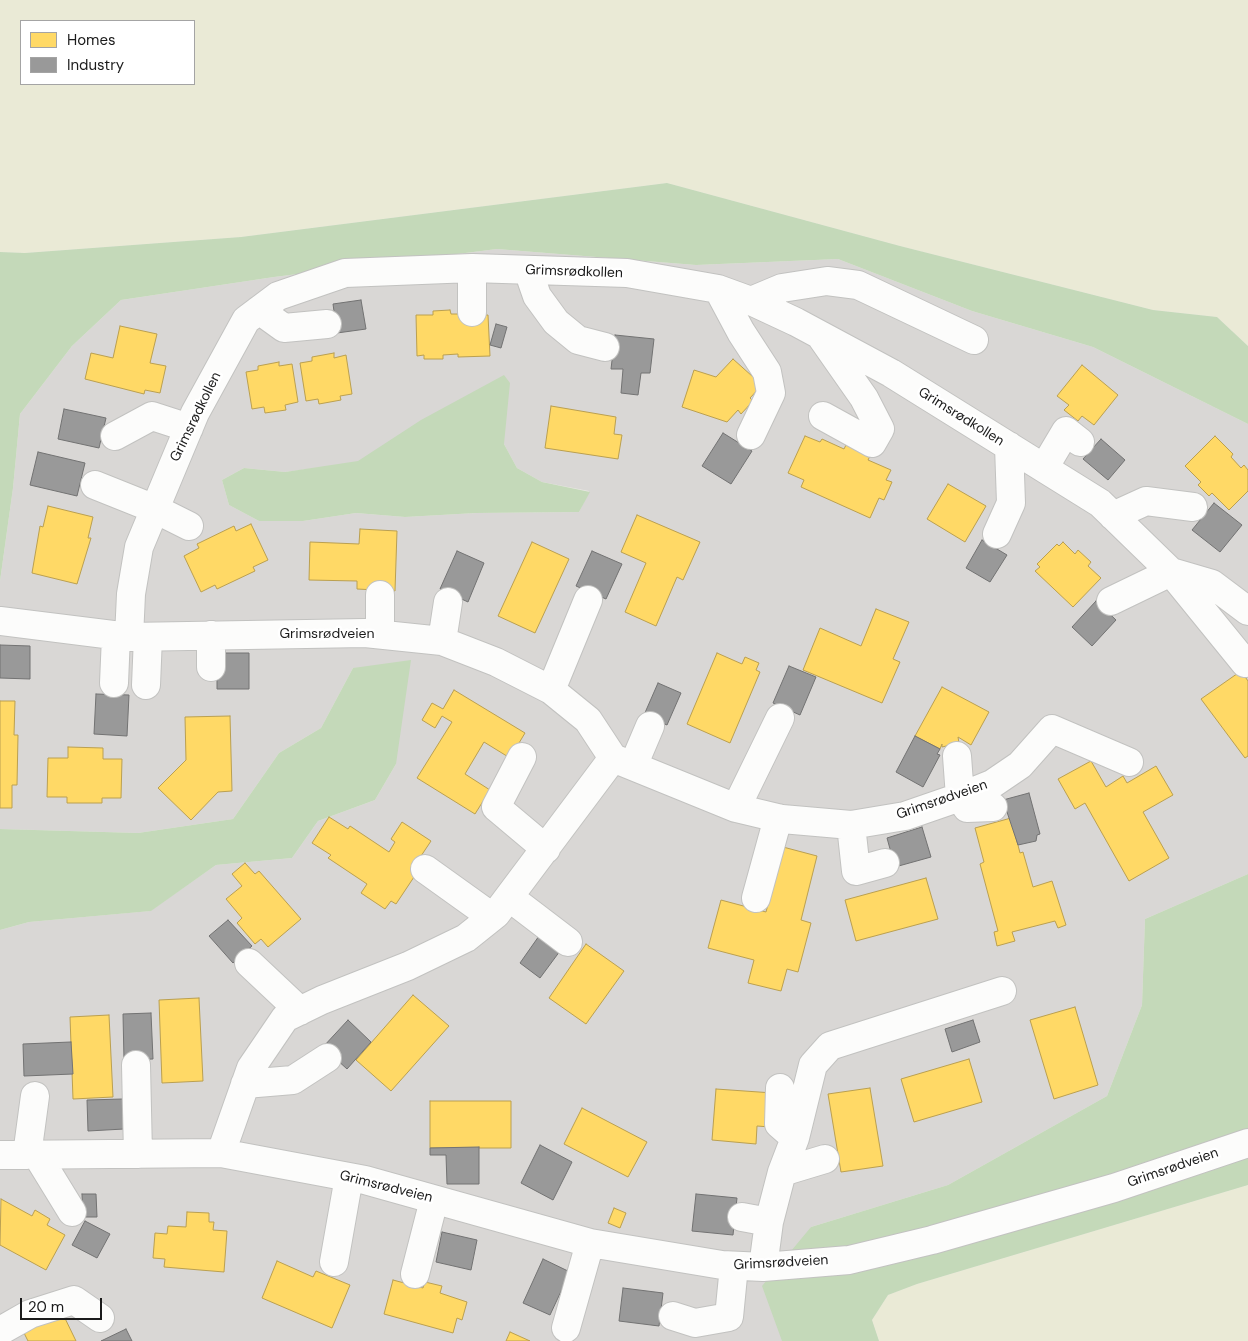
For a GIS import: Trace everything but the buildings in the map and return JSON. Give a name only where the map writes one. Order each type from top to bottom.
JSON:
[{"type":"street","name":"Grimsrødkollen","points":[[131,637],[130,594],[139,547],[189,428],[246,320],[278,296],[345,273],[472,268],[627,273],[718,289],[751,301],[820,335],[891,373],[1100,503],[1171,572],[1245,664]]},
{"type":"street","points":[[472,268],[472,312]]},
{"type":"street","points":[[528,270],[537,296],[556,322],[578,340],[605,347]]},
{"type":"street","points":[[751,301],[782,288],[827,281],[858,285],[974,340]]},
{"type":"street","points":[[718,289],[741,332],[766,372],[771,393],[751,435]]},
{"type":"street","points":[[259,310],[284,328],[327,324]]},
{"type":"street","points":[[820,335],[864,398],[880,429],[872,443],[823,416]]},
{"type":"street","points":[[115,436],[152,416],[189,428]]},
{"type":"street","points":[[1044,468],[1066,431],[1080,442]]},
{"type":"street","points":[[997,534],[1010,503],[1009,446]]},
{"type":"street","points":[[95,485],[155,509],[189,526]]},
{"type":"street","points":[[1113,516],[1146,501],[1193,507]]},
{"type":"street","points":[[1111,601],[1171,572],[1212,584],[1248,611]]},
{"type":"street","points":[[380,595],[380,634]]},
{"type":"street","points":[[551,690],[588,600]]},
{"type":"street","points":[[442,641],[448,602]]},
{"type":"street","name":"Grimsrødveien","points":[[0,621],[131,637],[380,634],[442,641],[496,662],[551,690],[588,720],[623,762],[736,808],[778,818],[851,824],[906,816],[992,784],[1020,765],[1052,729],[1129,762]]},
{"type":"street","points":[[211,635],[211,667]]},
{"type":"street","points":[[114,683],[131,637]]},
{"type":"street","points":[[131,637],[146,685]]},
{"type":"street","points":[[736,808],[780,718]]},
{"type":"street","points":[[221,1153],[251,1068],[285,1018],[408,966],[466,938],[500,907],[546,849],[623,762],[650,726]]},
{"type":"street","points":[[957,756],[960,797],[967,808],[993,807]]},
{"type":"street","points":[[522,757],[496,806],[546,849]]},
{"type":"street","points":[[756,898],[778,818]]},
{"type":"street","points":[[851,824],[856,871],[885,863]]},
{"type":"street","points":[[425,869],[568,942]]},
{"type":"street","points":[[249,963],[300,1012]]},
{"type":"street","points":[[763,1267],[769,1222],[782,1172],[795,1138],[813,1066],[830,1046],[1002,991]]},
{"type":"street","points":[[245,1084],[293,1080],[327,1058]]},
{"type":"street","points":[[136,1065],[138,1154]]},
{"type":"street","points":[[780,1088],[779,1124],[795,1138]]},
{"type":"street","points":[[35,1096],[32,1155],[72,1212]]},
{"type":"street","name":"Grimsrødveien","points":[[0,1155],[221,1153],[349,1177],[590,1243],[734,1266],[763,1267],[849,1260],[932,1240],[1114,1188],[1248,1143]]},
{"type":"street","points":[[782,1172],[825,1159]]},
{"type":"street","points":[[334,1262],[349,1177]]},
{"type":"street","points":[[416,1274],[434,1200]]},
{"type":"street","points":[[742,1217],[769,1222]]},
{"type":"street","points":[[566,1328],[590,1243]]},
{"type":"street","points":[[673,1316],[695,1323],[728,1317],[734,1266]]},
{"type":"street","points":[[0,1331],[30,1314],[74,1300],[100,1318]]},
{"type":"shaded area","points":[[497,249],[696,265],[838,259],[972,311],[1093,347],[1248,424],[1248,874],[1145,919],[1142,1005],[1107,1096],[948,1185],[811,1227],[782,1341],[0,1341],[0,930],[29,922],[150,911],[216,865],[292,858],[318,821],[375,800],[396,764],[353,668],[321,728],[279,753],[233,819],[138,833],[0,829],[0,581],[13,488],[20,414],[72,346],[121,300],[274,277]],"holes":[[[504,444],[517,468],[542,482],[589,491],[579,512],[476,513],[405,517],[356,513],[303,521],[259,521],[229,505],[222,480],[244,468],[285,472]]]},
{"type":"green space","points":[[0,0],[1248,0],[1248,346],[1217,317],[1153,310],[900,246],[667,183],[241,237],[25,253],[0,252]]},
{"type":"green space","points":[[667,183],[900,246],[1153,310],[1217,317],[1248,346],[1248,424],[1093,347],[972,311],[838,259],[696,265],[497,249],[274,277],[121,300],[72,346],[20,414],[13,488],[0,581],[0,252],[25,253],[241,237]]},
{"type":"green space","points":[[504,375],[510,383],[504,444],[517,468],[542,482],[590,492],[579,512],[476,513],[405,517],[356,513],[303,521],[259,521],[229,505],[222,480],[244,468],[285,472],[358,461],[421,420]]},
{"type":"green space","points":[[411,660],[396,764],[375,800],[318,821],[292,858],[216,865],[151,911],[29,922],[0,930],[0,829],[138,833],[233,819],[279,753],[321,728],[353,668]]},
{"type":"green space","points":[[1248,874],[1248,1185],[917,1284],[888,1295],[872,1320],[879,1341],[782,1341],[762,1286],[811,1227],[948,1185],[1107,1096],[1142,1005],[1145,919]]},
{"type":"green space","points":[[1248,1185],[1248,1341],[879,1341],[872,1320],[888,1295],[917,1284]]}]
